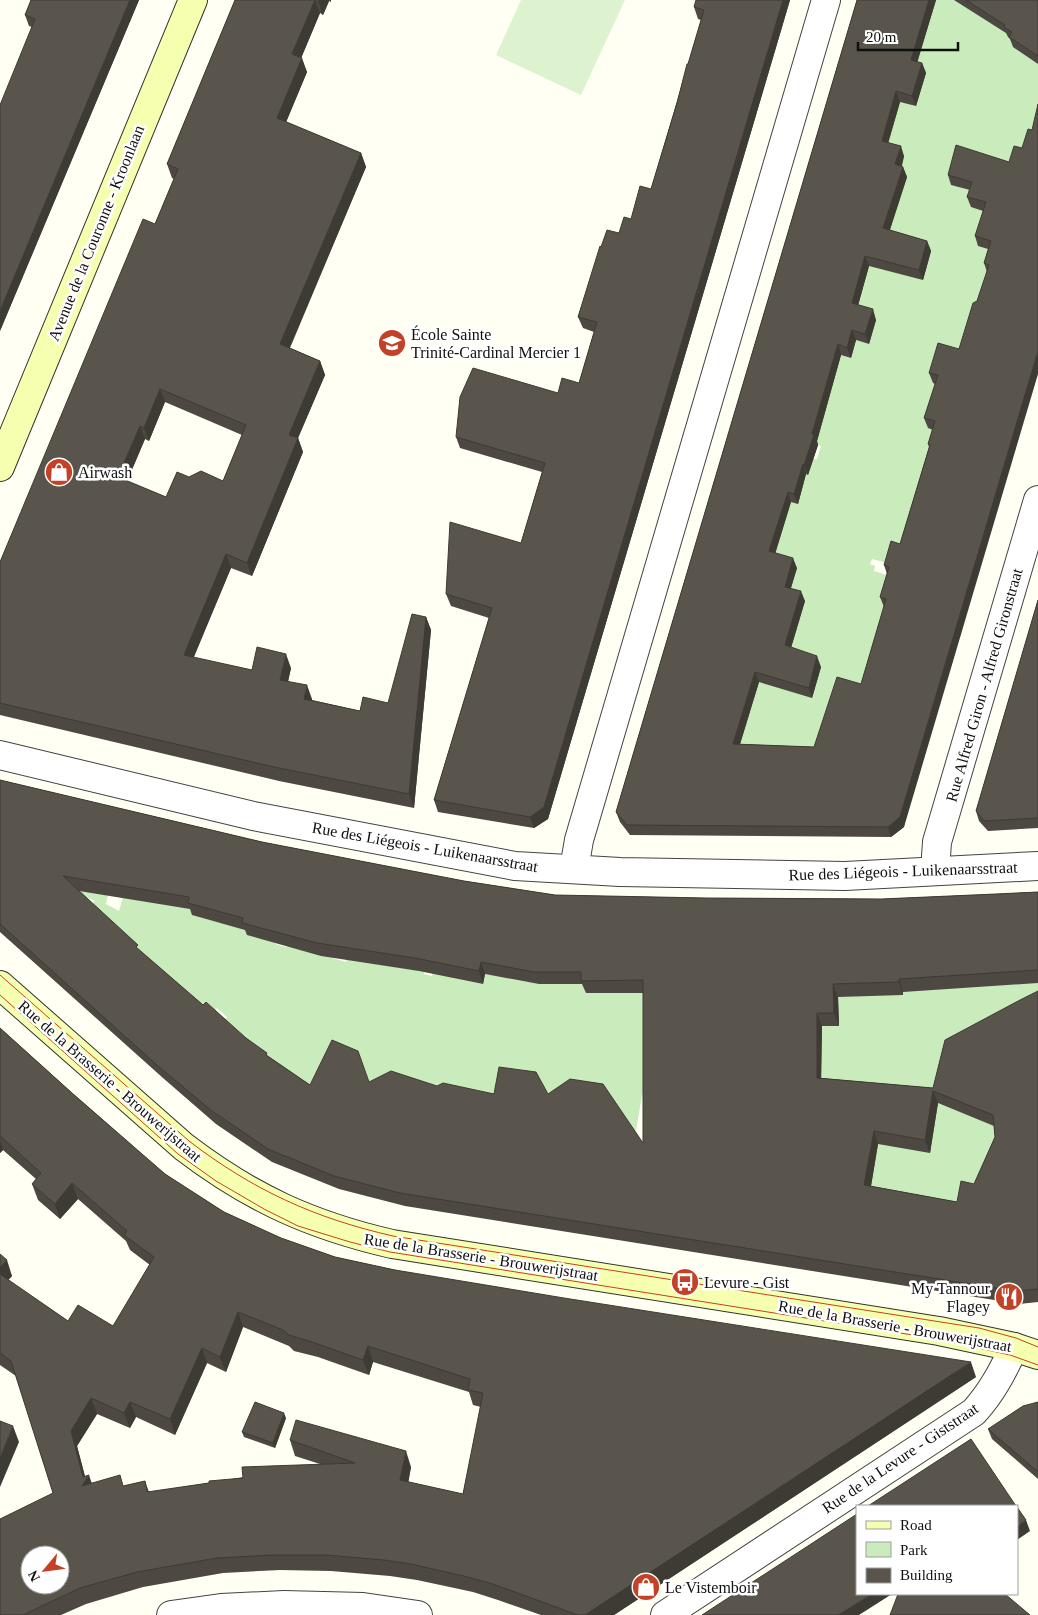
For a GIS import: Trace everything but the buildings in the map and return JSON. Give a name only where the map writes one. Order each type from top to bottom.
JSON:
[{"type":"main road","name":"Avenue de la Couronne - Kroonlaan","points":[[0,467],[193,0]]},
{"type":"main road","name":"Rue de la Brasserie - Brouwerijstraat","points":[[0,985],[184,1148],[220,1174],[268,1202],[313,1222],[352,1235],[392,1244],[920,1328],[1026,1351]]},
{"type":"street","points":[[574,869],[579,840],[826,0]]},
{"type":"street","name":"Rue Alfred Giron - Alfred Gironstraat","points":[[935,871],[937,842],[1038,500]]},
{"type":"street","name":"Rue des Liégeois - Luikenaarsstraat","points":[[0,755],[253,816],[515,866],[620,872],[844,876],[1038,866]]},
{"type":"street","name":"Rue de la Levure - Giststraat","points":[[665,1615],[974,1412],[986,1398],[1005,1369],[1026,1351]]},
{"type":"street","points":[[172,1615],[221,1608],[284,1605],[363,1607],[418,1615]]},
{"type":"green space","points":[[521,0],[625,0],[581,95],[496,55]]},
{"type":"green space","points":[[935,0],[976,0],[1038,40],[1038,141],[972,207],[985,211],[999,253],[963,359],[936,351],[931,366],[980,397],[946,434],[918,507],[891,564],[872,559],[870,564],[875,566],[874,571],[896,578],[861,743],[761,760],[712,730],[750,711],[755,696],[736,690],[800,618],[805,601],[764,590],[761,557],[806,474],[808,475],[813,459],[817,459],[821,446],[784,434],[841,355],[851,358],[856,340],[869,344],[876,319],[845,309],[856,278],[892,222],[897,208],[878,148],[891,111],[912,69]]},
{"type":"green space","points":[[87,863],[108,895],[106,904],[119,911],[129,875],[194,909],[193,915],[217,922],[278,932],[275,944],[286,947],[336,939],[332,958],[346,962],[351,946],[394,967],[407,969],[426,962],[424,974],[432,976],[434,963],[455,967],[453,978],[483,984],[485,974],[527,982],[586,984],[586,993],[617,993],[629,985],[821,1090],[822,1036],[820,1026],[837,991],[903,967],[1038,974],[1038,1006],[944,1074],[926,1099],[930,1152],[938,1103],[968,1115],[1027,1126],[967,1205],[919,1208],[647,1092],[642,1095],[633,1149],[316,1095],[218,1027],[227,1017],[217,1008],[204,1022],[70,928],[95,901],[80,894]]},
{"type":"tram line","points":[[0,975],[189,1141],[261,1188],[311,1211],[364,1229],[393,1236],[979,1328],[1016,1338],[1038,1347]]},
{"type":"tram line","points":[[0,995],[178,1154],[216,1181],[298,1226],[390,1252],[938,1339],[1010,1355],[1038,1365]]},
{"type":"place","name":"École Sainte Trinité-Cardinal Mercier 1","points":[[392,343]]},
{"type":"place","name":"Airwash","points":[[59,472]]},
{"type":"place","name":"Levure - Gist","points":[[685,1282]]},
{"type":"place","name":"My Tannour Flagey","points":[[1009,1297]]},
{"type":"place","name":"Le Vistemboir","points":[[646,1587]]}]
